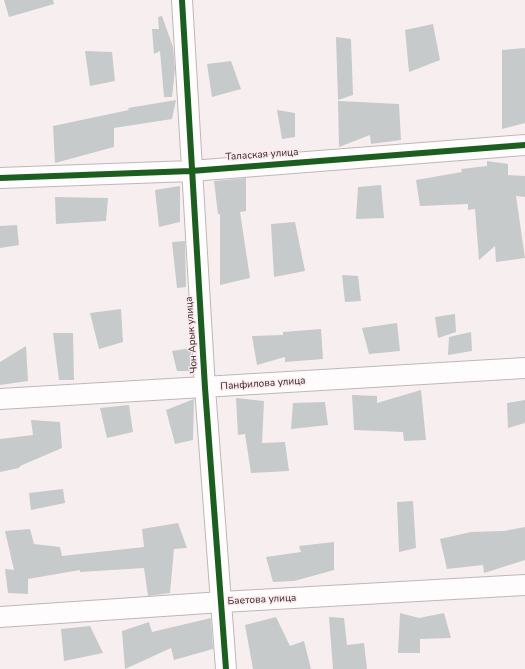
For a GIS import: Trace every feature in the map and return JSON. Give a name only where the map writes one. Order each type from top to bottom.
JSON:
[{"type":"street","name":"Чон Арык улица","points":[[182,0],[205,388],[226,669]]},
{"type":"street","name":"Талаская улица","points":[[0,178],[191,171],[525,145]]},
{"type":"street","name":"Панфилова улица","points":[[0,399],[525,368]]},
{"type":"street","name":"Баетова улица","points":[[0,617],[222,602],[525,585]]},
{"type":"building","points":[[4,0],[53,0],[54,4],[9,17]]},
{"type":"building","points":[[162,16],[173,47],[175,69],[172,97],[164,97],[160,51],[154,54],[152,29],[159,29],[158,17]]},
{"type":"building","points":[[433,24],[440,60],[409,72],[405,30]]},
{"type":"building","points":[[336,37],[351,39],[353,95],[338,100]]},
{"type":"building","points":[[525,48],[525,123],[502,129],[502,50]]},
{"type":"building","points":[[85,51],[112,52],[115,81],[90,86]]},
{"type":"building","points":[[231,61],[241,89],[212,97],[207,64]]},
{"type":"building","points":[[176,100],[172,119],[114,128],[114,147],[55,163],[53,126],[129,110],[128,108]]},
{"type":"building","points":[[338,101],[399,104],[401,140],[371,144],[370,135],[339,147]]},
{"type":"building","points":[[277,110],[295,113],[295,137],[282,139]]},
{"type":"building","points":[[487,161],[508,164],[508,175],[525,176],[525,197],[516,196],[525,258],[496,262],[495,246],[479,260],[475,209],[468,210],[468,204],[420,206],[416,180],[462,172],[461,169],[487,166]]},
{"type":"building","points":[[246,178],[246,211],[240,212],[250,278],[220,285],[220,214],[218,214],[214,181]]},
{"type":"building","points":[[381,185],[384,218],[356,219],[358,187]]},
{"type":"building","points":[[180,186],[180,222],[159,227],[155,190]]},
{"type":"building","points":[[55,197],[108,198],[106,221],[56,224]]},
{"type":"building","points":[[295,222],[305,271],[274,277],[271,224]]},
{"type":"building","points":[[17,225],[19,245],[0,248],[0,226]]},
{"type":"building","points":[[185,241],[186,287],[177,288],[172,242]]},
{"type":"building","points":[[342,275],[358,276],[361,301],[345,302]]},
{"type":"building","points":[[121,309],[123,342],[99,349],[90,313]]},
{"type":"building","points":[[455,314],[456,332],[438,338],[435,317]]},
{"type":"building","points":[[397,323],[400,351],[369,354],[362,328]]},
{"type":"building","points":[[321,329],[323,359],[285,362],[285,357],[257,365],[252,336],[283,335],[283,332]]},
{"type":"building","points":[[471,332],[472,351],[448,355],[449,337]]},
{"type":"building","points":[[53,333],[73,333],[74,380],[59,380]]},
{"type":"building","points":[[26,346],[28,381],[0,385],[0,362]]},
{"type":"building","points":[[191,348],[192,371],[177,371],[172,351]]},
{"type":"building","points":[[421,390],[426,440],[404,441],[403,432],[354,430],[352,395],[377,396],[377,403]]},
{"type":"building","points":[[236,398],[264,401],[262,443],[285,442],[289,471],[251,473],[245,434],[238,435]]},
{"type":"building","points":[[194,399],[193,440],[175,444],[166,410]]},
{"type":"building","points":[[525,400],[525,423],[508,428],[507,403]]},
{"type":"building","points":[[325,402],[328,425],[291,429],[293,403]]},
{"type":"building","points":[[129,405],[133,432],[107,438],[100,408]]},
{"type":"building","points":[[31,420],[60,422],[62,448],[20,466],[19,468],[0,472],[0,439],[33,435]]},
{"type":"building","points":[[63,489],[65,503],[31,510],[29,493]]},
{"type":"building","points":[[413,501],[416,548],[399,552],[397,502]]},
{"type":"building","points":[[178,523],[187,548],[174,549],[170,593],[148,596],[144,568],[80,572],[80,570],[28,579],[28,594],[8,593],[5,569],[14,570],[5,531],[30,529],[34,544],[60,547],[62,556],[144,547],[142,529]]},
{"type":"building","points":[[525,527],[525,560],[484,573],[483,565],[447,569],[440,539],[471,532],[504,531]]},
{"type":"building","points":[[334,542],[334,570],[294,581],[273,582],[266,557],[301,552],[299,546]]},
{"type":"building","points":[[400,613],[419,618],[444,613],[451,638],[420,639],[420,653],[398,653]]},
{"type":"building","points":[[276,617],[290,646],[304,641],[311,669],[253,669],[245,625]]},
{"type":"building","points":[[329,617],[344,618],[347,645],[364,643],[367,669],[333,669]]},
{"type":"building","points":[[211,618],[213,649],[174,660],[171,648],[125,669],[122,631],[149,622],[152,632]]},
{"type":"building","points":[[90,626],[103,653],[64,661],[61,629]]},
{"type":"cycle path","points":[[182,0],[205,388],[226,669]]},
{"type":"cycle path","points":[[0,178],[191,171],[525,145]]}]
